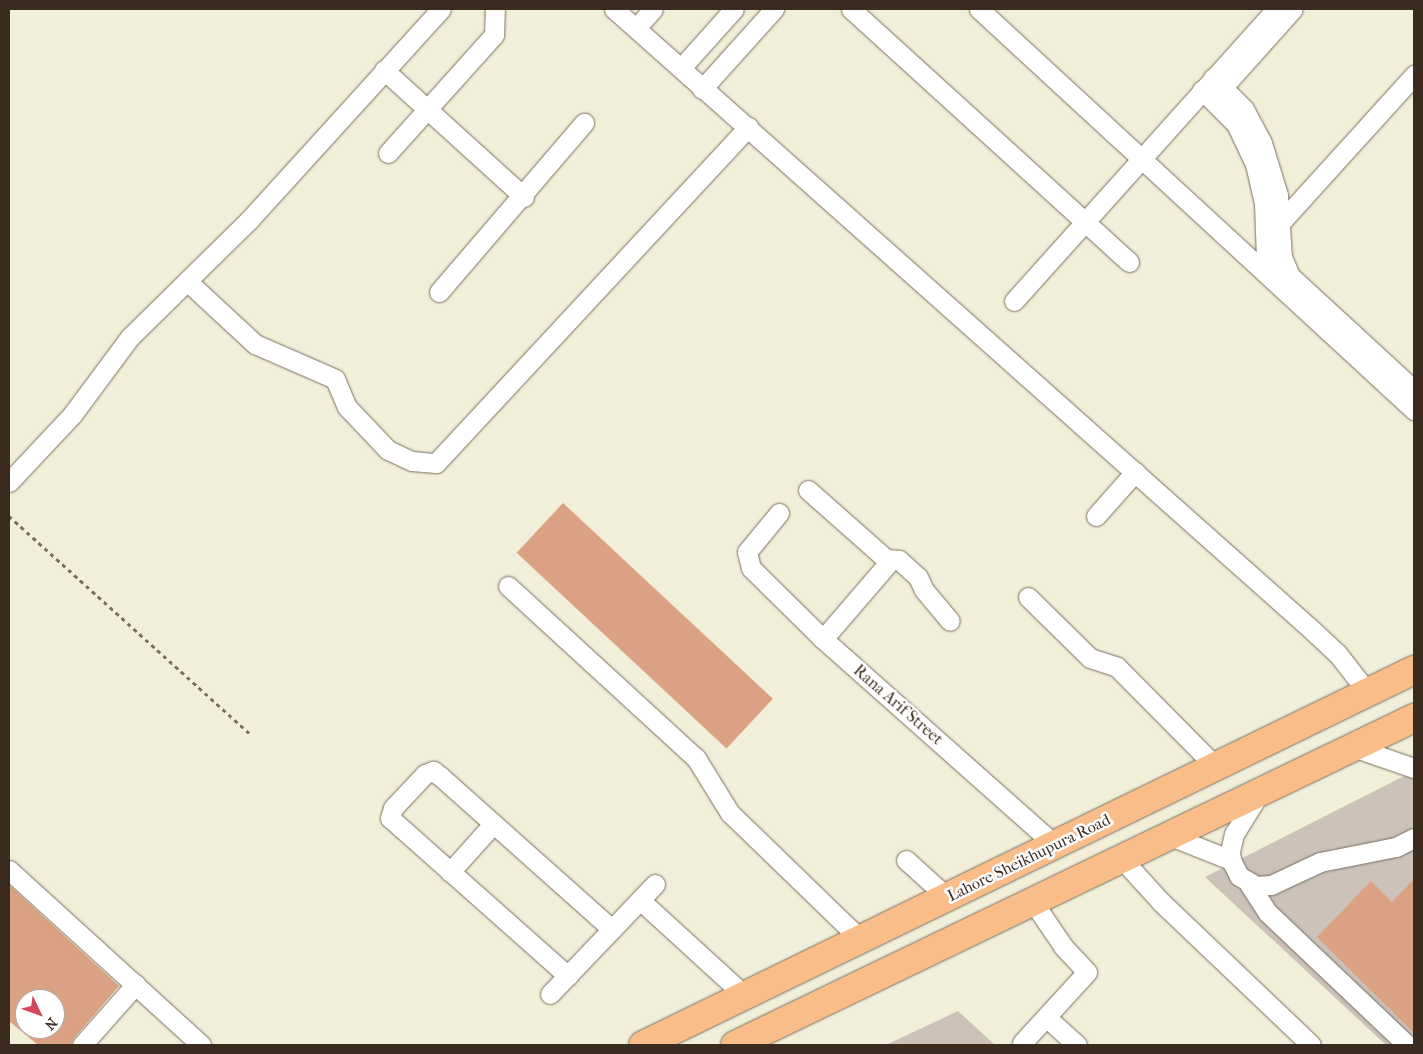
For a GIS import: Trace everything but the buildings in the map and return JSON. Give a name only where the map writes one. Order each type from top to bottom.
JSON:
[{"type":"highway","name":"Lahore Sheikhupura Road","points":[[644,1045],[1218,768],[1414,670]]},
{"type":"highway","points":[[735,1045],[1414,718]]},
{"type":"highway","points":[[918,912],[936,947]]},
{"type":"street","points":[[9,482],[72,415],[130,337],[249,220],[441,9]]},
{"type":"street","points":[[388,153],[494,35],[495,9]]},
{"type":"street","points":[[614,9],[1337,653],[1368,693]]},
{"type":"street","points":[[636,28],[653,9]]},
{"type":"street","points":[[681,68],[734,9]]},
{"type":"street","points":[[702,89],[774,9]]},
{"type":"street","points":[[851,9],[1129,262]]},
{"type":"street","points":[[979,9],[1414,410]]},
{"type":"street","points":[[1213,88],[1276,9]]},
{"type":"street","points":[[1014,301],[1142,158],[1293,9]]},
{"type":"street","points":[[384,70],[524,197]]},
{"type":"street","points":[[1280,223],[1414,75]]},
{"type":"street","points":[[1213,88],[1244,109],[1259,135],[1276,189],[1282,257],[1290,276],[1414,390]]},
{"type":"street","points":[[1213,88],[1236,124],[1255,164],[1264,203],[1266,259],[1273,280]]},
{"type":"street","points":[[439,292],[524,197],[584,123]]},
{"type":"street","points":[[187,281],[255,344],[334,379],[347,407],[388,450],[412,461],[436,462],[748,127]]},
{"type":"street","points":[[1096,516],[1134,472]]},
{"type":"street","points":[[808,490],[891,560],[899,560],[918,577],[924,590],[950,621]]},
{"type":"street","name":"Rana Arif Street","points":[[780,513],[747,552],[747,560],[751,568],[823,639],[1055,845]]},
{"type":"street","points":[[823,639],[891,560]]},
{"type":"street","points":[[508,586],[696,758],[730,813],[862,940]]},
{"type":"street","points":[[1028,597],[1090,658],[1117,667],[1218,768]]},
{"type":"street","points":[[1353,747],[1414,768]]},
{"type":"street","points":[[568,976],[391,820],[393,808],[425,774],[433,771],[612,929]]},
{"type":"street","points":[[1262,791],[1234,834],[1231,860],[1239,876],[1249,884],[1267,912],[1407,1045]]},
{"type":"street","points":[[450,872],[494,824]]},
{"type":"street","points":[[1170,836],[1231,860]]},
{"type":"street","points":[[1249,884],[1263,887],[1320,862],[1396,847],[1414,838]]},
{"type":"street","points":[[1122,858],[1161,902],[1311,1045]]},
{"type":"street","points":[[906,860],[948,898]]},
{"type":"street","points":[[9,870],[201,1045]]},
{"type":"street","points":[[550,994],[655,884]]},
{"type":"street","points":[[640,900],[745,996]]},
{"type":"street","points":[[1022,1043],[1087,971],[1063,946],[1033,902]]},
{"type":"street","points":[[82,1045],[136,984]]},
{"type":"street","points":[[1046,1017],[1077,1045]]},
{"type":"path","points":[[9,516],[251,734]]},
{"type":"shaded area","points":[[1414,771],[1414,1045],[1386,1045],[1205,877]]},
{"type":"shaded area","points":[[958,1011],[995,1045],[886,1045]]}]
